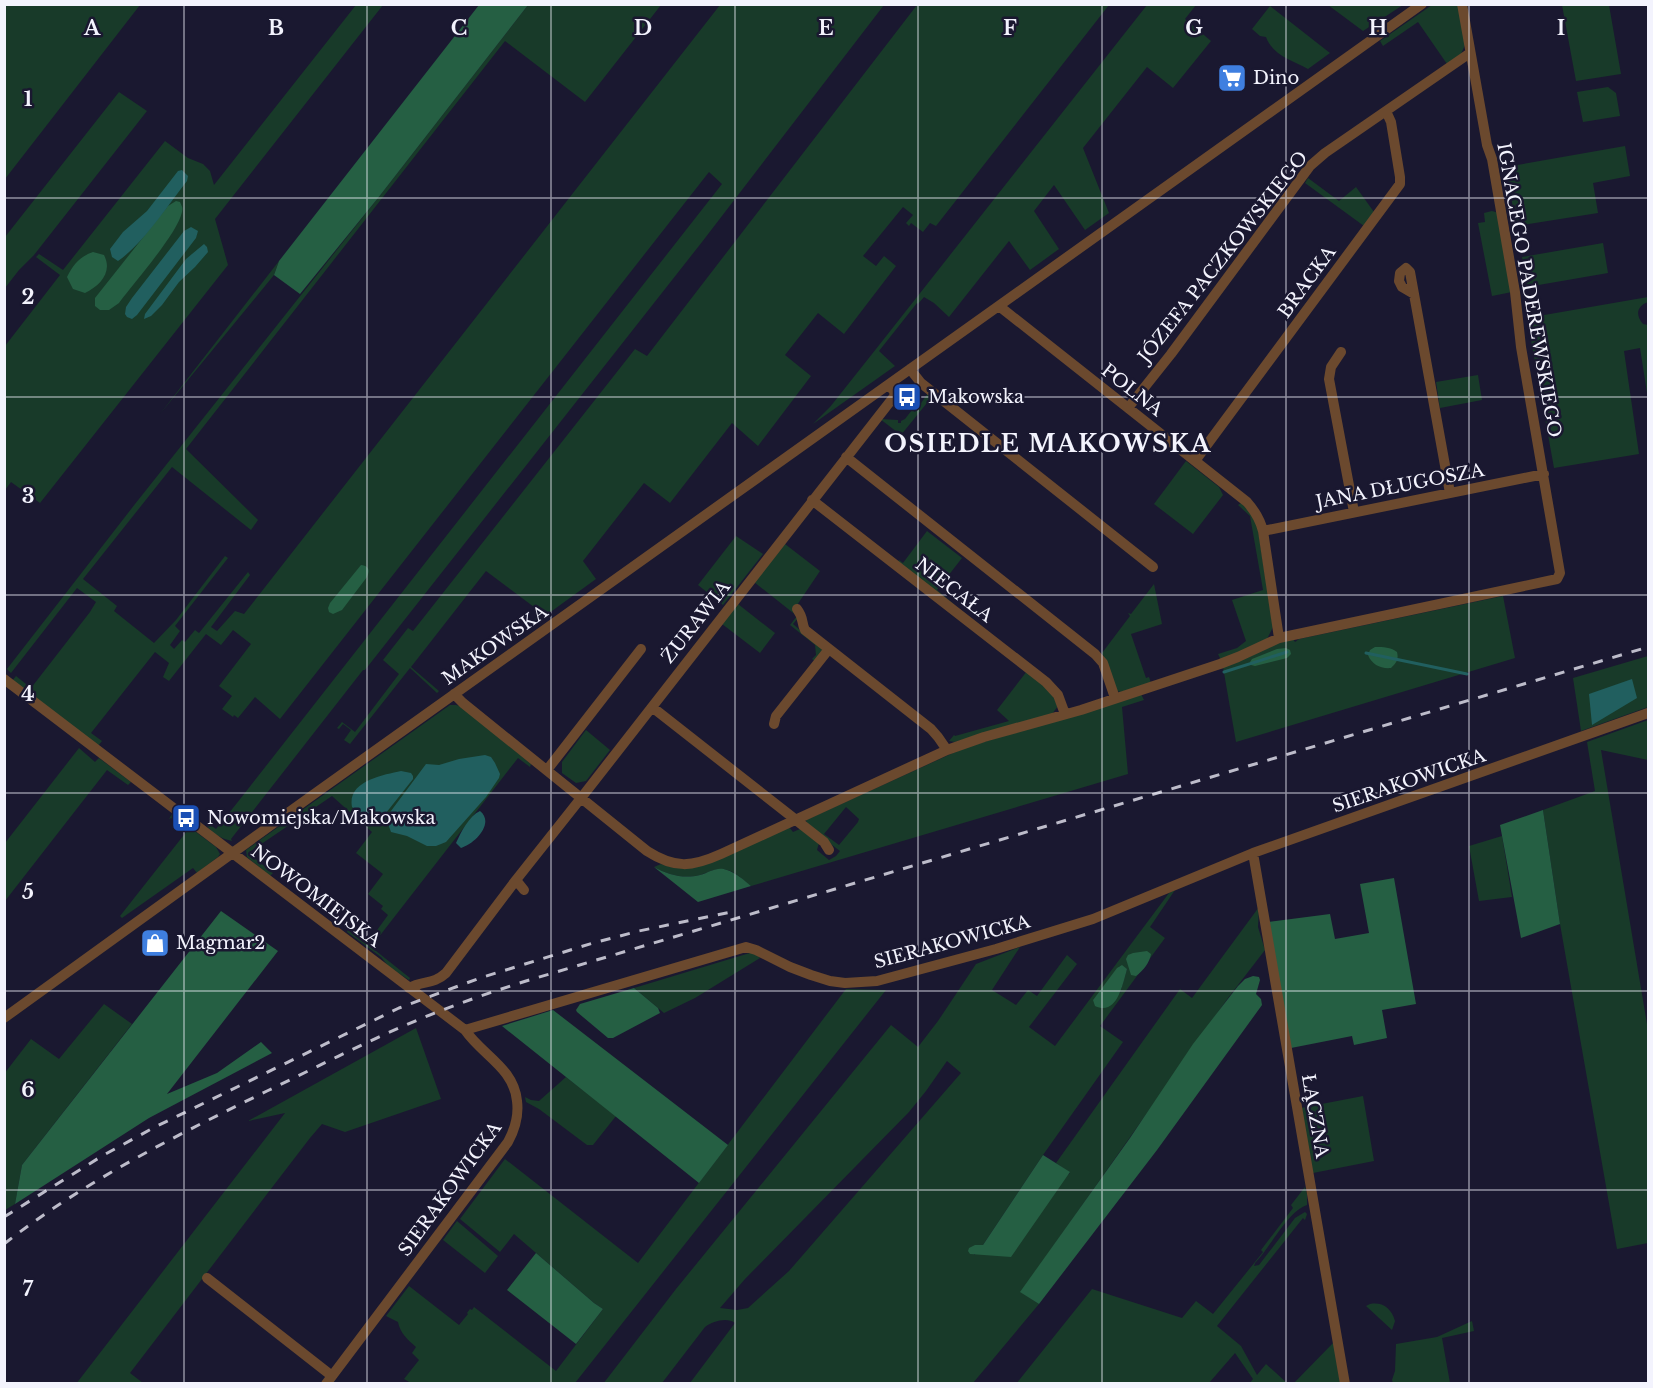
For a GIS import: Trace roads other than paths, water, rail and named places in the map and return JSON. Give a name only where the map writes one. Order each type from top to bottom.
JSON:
[{"type":"street","name":"MAKOWSKA","points":[[4,1018],[1422,4]]},
{"type":"street","name":"IGNACEGO PADEREWSKIEGO","points":[[1279,638],[1557,579],[1560,573],[1521,347],[1515,292],[1496,179],[1487,145],[1462,4]]},
{"type":"street","name":"JÓZEFA PACZKOWSKIEGO","points":[[1128,408],[1171,354],[1307,170],[1320,157],[1470,53]]},
{"type":"street","name":"BRACKA","points":[[1195,461],[1400,184],[1391,122],[1386,111]]},
{"type":"street","points":[[1414,294],[1450,493]]},
{"type":"street","name":"POLNA","points":[[999,306],[1247,502],[1259,518],[1263,531],[1279,638]]},
{"type":"street","points":[[1341,352],[1329,370],[1329,383],[1354,512]]},
{"type":"street","points":[[910,369],[921,383],[1153,567]]},
{"type":"street","name":"ŻURAWIA","points":[[409,987],[430,983],[443,976],[896,394],[889,385]]},
{"type":"street","points":[[846,457],[1095,654],[1103,663],[1115,699]]},
{"type":"street","name":"JANA DŁUGOSZA","points":[[1263,531],[1544,474]]},
{"type":"street","name":"NIECAŁA","points":[[812,500],[1050,686],[1062,701],[1065,714]]},
{"type":"street","points":[[798,609],[803,616],[804,628],[930,729],[947,750]]},
{"type":"street","points":[[454,694],[647,851],[666,861],[682,864],[704,862],[947,750],[1115,699],[1220,664],[1279,638]]},
{"type":"street","points":[[547,770],[641,649]]},
{"type":"street","points":[[774,724],[776,716],[829,649]]},
{"type":"street","name":"NOWOMIEJSKA","points":[[4,679],[465,1030]]},
{"type":"street","points":[[652,707],[796,819],[824,842],[829,850]]},
{"type":"street","name":"SIERAKOWICKA","points":[[329,1380],[502,1151],[514,1130],[518,1104],[516,1091],[510,1078],[465,1030],[746,947],[764,953],[790,967],[830,981],[844,983],[877,981],[996,949],[1093,919],[1253,853],[1648,713]]},
{"type":"street","name":"ŁĄCZNA","points":[[1253,853],[1345,1383]]},
{"type":"street","points":[[516,880],[524,890]]},
{"type":"street","points":[[207,1278],[329,1380]]},
{"type":"waterway","points":[[1224,672],[1287,652]]},
{"type":"waterway","points":[[1366,653],[1467,674]]},
{"type":"railway","points":[[4,1244],[66,1200],[165,1143],[371,1041],[465,1002],[526,981],[1648,647]]},
{"type":"railway","points":[[4,1217],[102,1156],[155,1127],[399,1008],[480,978],[593,943],[731,912]]},
{"type":"place","name":"Dino","points":[[1232,78]]},
{"type":"place","name":"Makowska","points":[[907,397]]},
{"type":"place","name":"Nowomiejska/Makowska","points":[[186,818]]},
{"type":"place","name":"Magmar2","points":[[155,943]]},
{"type":"district","name":"OSIEDLE MAKOWSKA","points":[[1048,444]]}]
